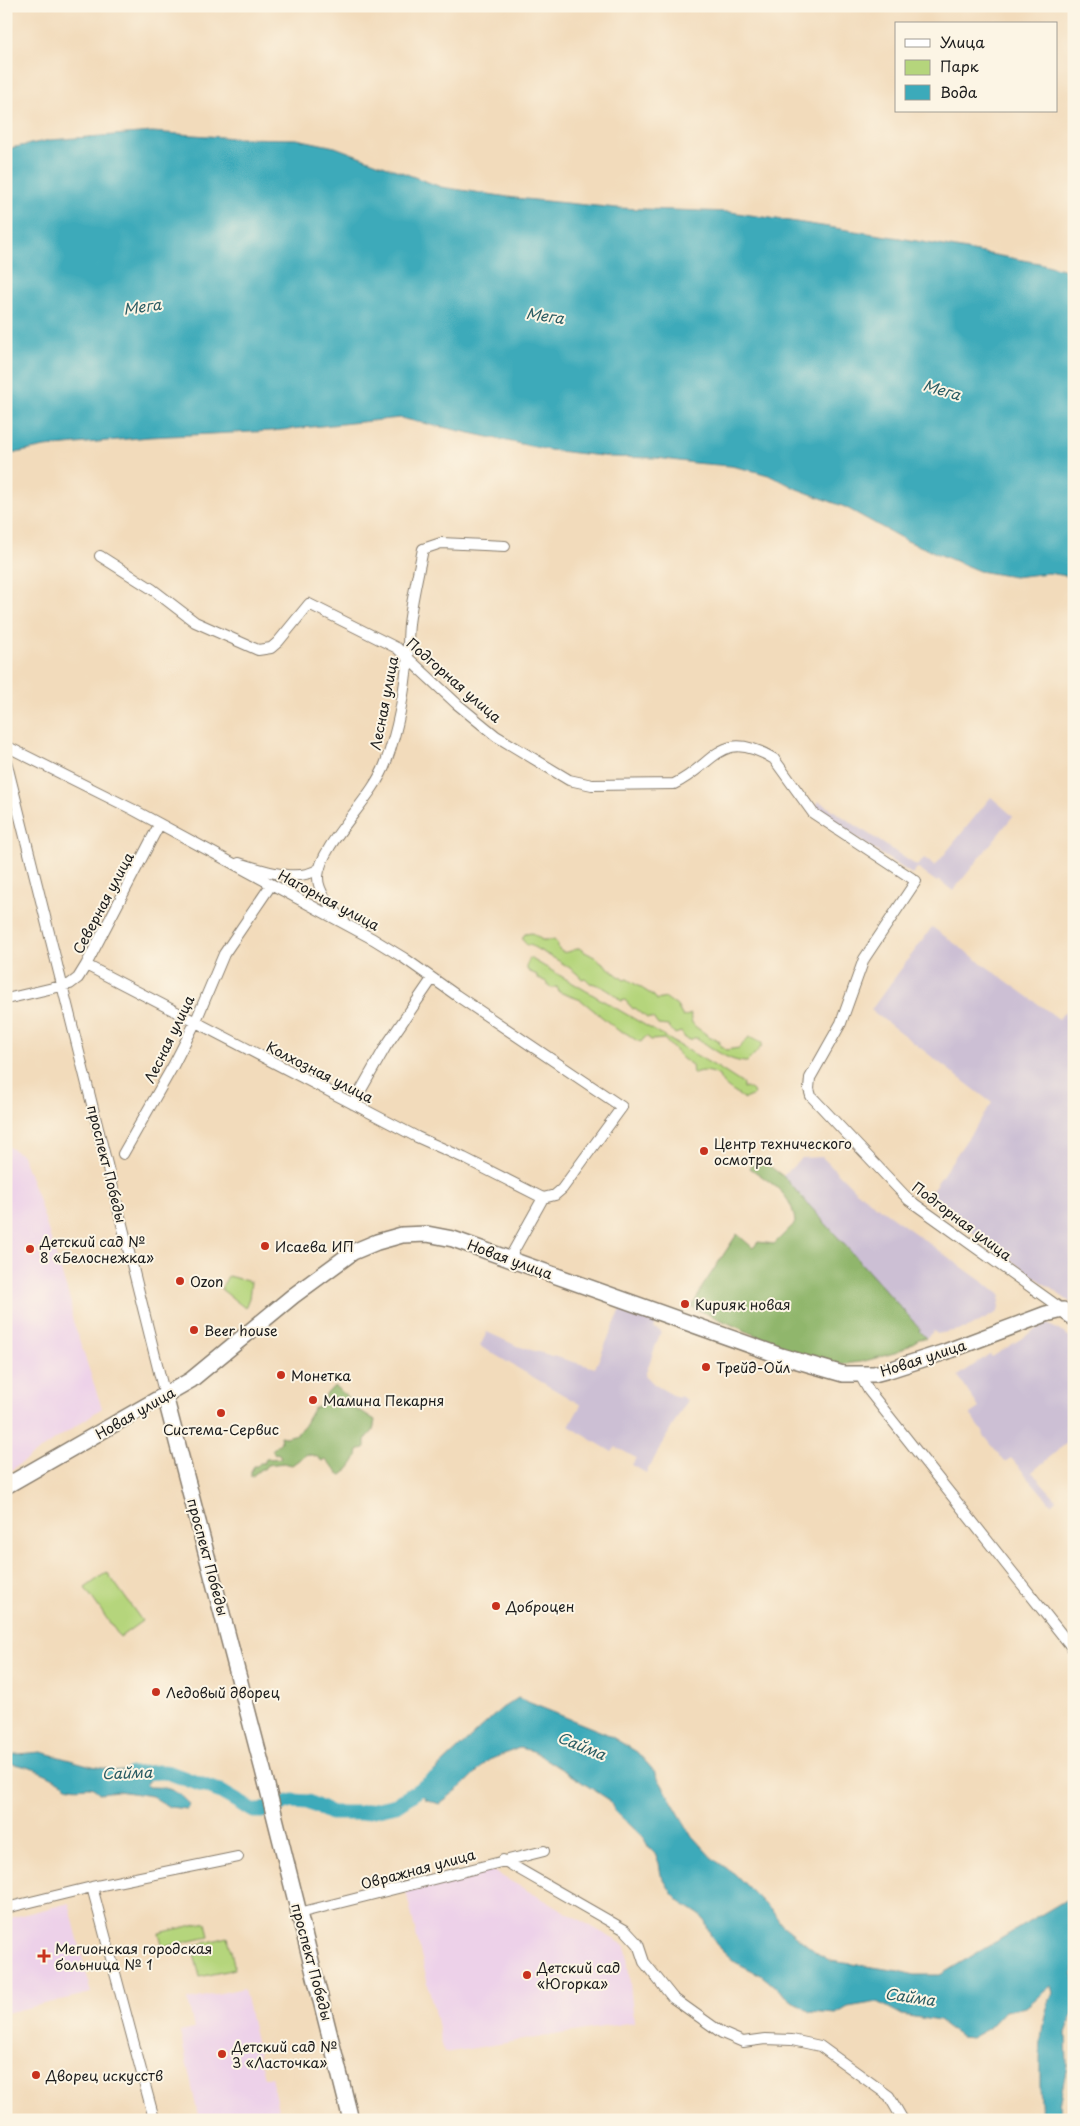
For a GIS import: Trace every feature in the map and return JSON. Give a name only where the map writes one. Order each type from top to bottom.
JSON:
[{"type":"street","name":"Лесная улица","points":[[320,868],[334,842],[375,786],[384,768],[396,726],[408,656],[409,625],[423,549],[441,543],[504,546]]},
{"type":"street","name":"Подгорная улица","points":[[100,556],[152,589],[195,622],[258,650],[271,648],[278,642],[309,604],[384,641],[408,656],[457,704],[496,736],[542,765],[577,783],[592,786],[674,784],[712,756],[728,747],[742,747],[765,754],[779,764],[813,813],[916,882],[864,959],[841,1023],[810,1078],[809,1089],[811,1096],[909,1200],[1068,1314]]},
{"type":"street","name":"Нагорная улица","points":[[6,746],[118,802],[404,958],[432,979],[622,1107],[562,1189],[555,1195],[543,1198]]},
{"type":"street","name":"проспект Победы","points":[[6,761],[165,1396],[264,1770],[352,2120]]},
{"type":"street","name":"Северная улица","points":[[63,986],[75,981],[86,965],[159,825]]},
{"type":"street","points":[[219,857],[279,873],[307,874],[320,868],[319,886],[323,895],[348,926]]},
{"type":"street","name":"Лесная улица","points":[[123,1154],[195,1023],[224,954],[271,885]]},
{"type":"street","name":"Колхозная улица","points":[[86,965],[353,1104],[543,1198]]},
{"type":"street","points":[[353,1104],[386,1046],[414,1009],[432,979]]},
{"type":"street","points":[[6,999],[63,986]]},
{"type":"street","points":[[509,1259],[543,1198]]},
{"type":"street","name":"Новая улица","points":[[6,1486],[165,1396],[214,1363],[339,1261],[376,1242],[402,1235],[427,1234],[453,1239],[809,1365],[843,1374],[889,1370],[911,1364],[1032,1318],[1068,1314]]},
{"type":"street","points":[[860,1374],[875,1399],[1074,1650]]},
{"type":"street","name":"Овражная улица","points":[[299,1913],[503,1860],[544,1852]]},
{"type":"street","points":[[6,1908],[92,1887],[238,1857]]},
{"type":"street","points":[[503,1860],[625,1930],[638,1944],[644,1962],[673,1998],[722,2033],[743,2042],[792,2040],[820,2046],[889,2096],[903,2120]]},
{"type":"street","points":[[92,1887],[154,2115]]},
{"type":"shaded area","points":[[991,797],[1013,816],[953,891],[939,880],[937,882],[917,868],[912,874],[813,810],[819,801],[917,866],[924,858],[935,866]]},
{"type":"shaded area","points":[[932,927],[1059,1019],[1065,1011],[1074,1018],[1074,1305],[926,1199],[992,1103],[871,1010]]},
{"type":"shaded area","points":[[6,1145],[22,1155],[37,1195],[71,1303],[72,1318],[102,1408],[8,1472],[6,1470]]},
{"type":"shaded area","points":[[822,1157],[856,1191],[1001,1295],[998,1312],[968,1328],[937,1334],[934,1331],[926,1338],[783,1176],[802,1158]]},
{"type":"shaded area","points":[[622,1307],[657,1321],[654,1328],[661,1331],[645,1375],[655,1385],[678,1398],[680,1396],[687,1400],[646,1473],[632,1465],[636,1458],[616,1447],[612,1452],[569,1426],[581,1405],[480,1346],[487,1332],[517,1346],[595,1368]]},
{"type":"shaded area","points":[[1046,1323],[1074,1339],[1074,1437],[1032,1472],[1056,1499],[1051,1504],[1011,1458],[1005,1462],[983,1434],[970,1414],[979,1408],[958,1376],[990,1354],[992,1357]]},
{"type":"shaded area","name":"Детский сад «Югорка»","points":[[489,1869],[626,1946],[634,2022],[444,2053],[406,1891]]},
{"type":"shaded area","name":"Мегионская городская больница № 1","points":[[69,1903],[91,1993],[6,2013],[6,1919]]},
{"type":"shaded area","name":"Детский сад № 3 «Ласточка»","points":[[244,1988],[264,2078],[271,2076],[280,2120],[199,2120],[180,2032],[194,2029],[188,2000]]},
{"type":"green space","points":[[532,933],[542,940],[554,940],[562,952],[579,948],[596,958],[624,980],[627,979],[654,996],[657,1000],[666,998],[677,1006],[683,1017],[691,1014],[694,1025],[710,1038],[717,1039],[726,1050],[739,1048],[749,1037],[762,1043],[762,1046],[747,1062],[734,1060],[721,1054],[697,1038],[691,1040],[685,1038],[681,1032],[675,1034],[668,1026],[658,1025],[653,1018],[647,1018],[635,1008],[633,1009],[625,1000],[621,1001],[607,989],[590,983],[585,978],[582,979],[566,965],[527,945],[523,937],[525,934]]},
{"type":"green space","points":[[530,958],[720,1069],[743,1084],[743,1088],[746,1087],[753,1091],[754,1095],[744,1099],[726,1086],[719,1076],[713,1073],[702,1071],[693,1074],[692,1065],[683,1059],[664,1039],[651,1040],[646,1036],[641,1042],[619,1031],[581,1000],[559,992],[557,987],[551,988],[545,981],[537,979],[537,975],[528,971],[526,966]]},
{"type":"green space","points":[[757,1157],[783,1176],[926,1338],[919,1339],[898,1352],[861,1362],[834,1365],[800,1355],[692,1307],[703,1286],[737,1234],[753,1248],[758,1242],[774,1244],[795,1223],[786,1197],[750,1168]]},
{"type":"green space","points":[[228,1276],[251,1282],[249,1298],[245,1308],[221,1289]]},
{"type":"green space","points":[[334,1386],[354,1404],[357,1411],[361,1411],[375,1420],[373,1431],[365,1440],[365,1447],[358,1451],[354,1461],[347,1470],[342,1475],[338,1474],[326,1460],[322,1461],[316,1456],[307,1454],[292,1465],[284,1463],[267,1465],[251,1477],[251,1471],[254,1466],[264,1463],[266,1459],[281,1458],[280,1455],[275,1454],[272,1450],[281,1442],[280,1436],[285,1437],[298,1434],[298,1431],[303,1427],[313,1409],[322,1405],[325,1396]]},
{"type":"green space","points":[[107,1572],[142,1621],[120,1637],[85,1588]]},
{"type":"green space","points":[[206,1922],[209,1937],[163,1947],[159,1933]]},
{"type":"green space","points":[[228,1937],[235,1969],[200,1977],[192,1946]]},
{"type":"water","name":"Мега","points":[[152,132],[235,138],[297,139],[335,147],[441,187],[515,198],[617,208],[731,212],[900,238],[1039,263],[1074,272],[1074,577],[1048,573],[1014,577],[979,571],[905,540],[845,507],[797,489],[772,476],[754,471],[731,466],[657,458],[611,457],[549,450],[400,418],[272,431],[149,437],[45,447],[6,455],[6,149],[50,140]]},
{"type":"water","points":[[518,1698],[607,1734],[637,1752],[654,1771],[692,1836],[712,1858],[735,1874],[773,1912],[781,1924],[817,1953],[831,1961],[900,1971],[913,1975],[940,1975],[1074,1895],[1074,2011],[1066,2033],[1067,2066],[1059,2105],[1063,2120],[1040,2120],[1040,2050],[1045,2015],[1053,1993],[1051,1986],[1026,2007],[1005,2011],[989,2028],[971,2038],[960,2037],[939,2021],[902,2015],[878,2002],[848,2007],[836,2014],[810,2012],[792,2001],[761,1975],[735,1962],[721,1949],[711,1936],[705,1921],[700,1915],[673,1895],[661,1875],[655,1854],[643,1837],[616,1812],[608,1799],[533,1751],[519,1748],[489,1760],[464,1785],[439,1804],[425,1799],[422,1788],[427,1778],[502,1708]]},
{"type":"water","points":[[41,1752],[117,1771],[148,1771],[152,1776],[146,1784],[148,1787],[171,1790],[190,1804],[187,1809],[169,1807],[152,1796],[118,1791],[99,1793],[89,1787],[70,1787],[35,1770],[21,1765],[6,1763],[6,1755]]},
{"type":"waterway","name":"Сайма","points":[[131,1774],[170,1773],[221,1792],[254,1811],[262,1811],[272,1806],[293,1801],[308,1802],[331,1813],[360,1813],[396,1805],[437,1778]]},
{"type":"place","name":"Центр технического осмотра","points":[[704,1151]]},
{"type":"place","name":"Исаева ИП","points":[[265,1246]]},
{"type":"place","name":"Детский сад № 8 «Белоснежка»","points":[[30,1249]]},
{"type":"place","name":"Ozon","points":[[180,1281]]},
{"type":"place","name":"Кирияк новая","points":[[685,1304]]},
{"type":"place","name":"Beer house","points":[[194,1330]]},
{"type":"place","name":"Трейд-Ойл","points":[[706,1367]]},
{"type":"place","name":"Монетка","points":[[281,1375]]},
{"type":"place","name":"Мамина Пекарня","points":[[313,1400]]},
{"type":"place","name":"Система-Сервис","points":[[221,1413]]},
{"type":"place","name":"Доброцен","points":[[496,1606]]},
{"type":"place","name":"Ледовый дворец","points":[[156,1692]]},
{"type":"place","name":"Мегионская городская больница № 1","points":[[44,1956]]},
{"type":"place","name":"Детский сад «Югорка»","points":[[527,1975]]},
{"type":"place","name":"Детский сад № 3 «Ласточка»","points":[[222,2054]]},
{"type":"place","name":"Дворец искусств","points":[[36,2075]]}]
